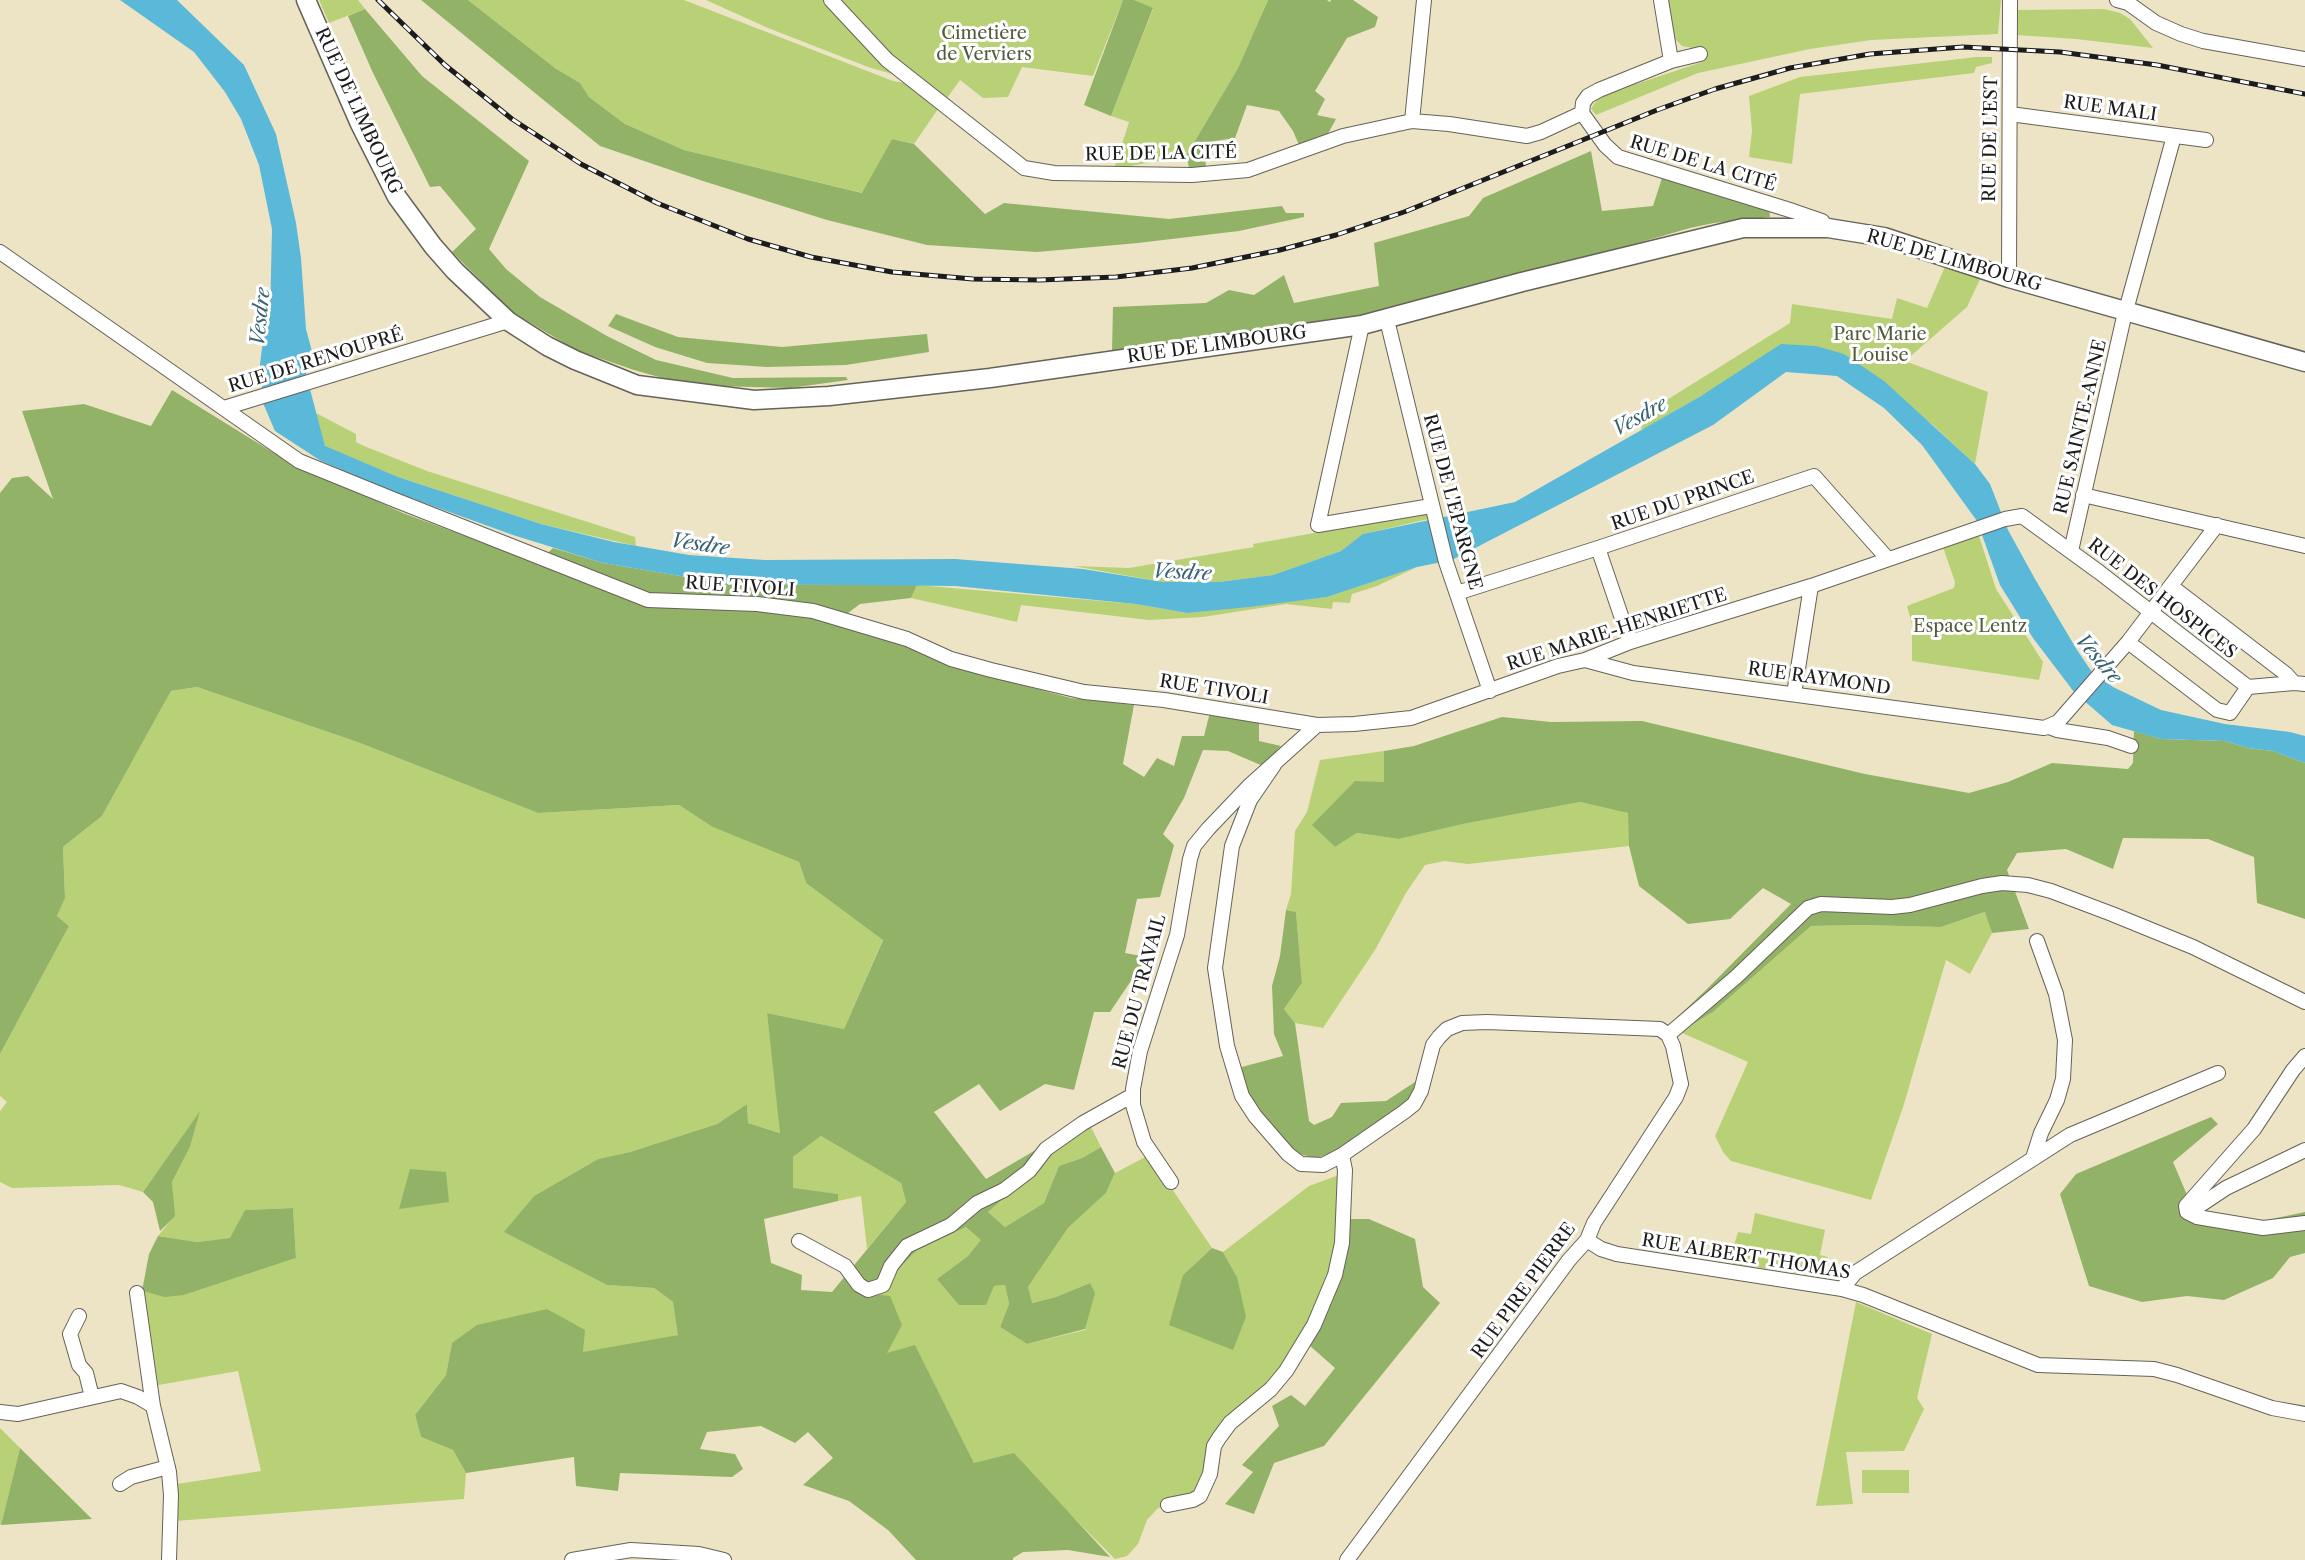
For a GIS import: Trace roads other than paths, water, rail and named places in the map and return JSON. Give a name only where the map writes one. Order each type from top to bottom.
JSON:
[{"type":"main road","name":"RUE DE LIMBOURG","points":[[306,0],[360,124],[397,197],[433,246],[455,271],[508,321],[547,346],[575,360],[637,385],[754,400],[829,396],[990,378],[1362,325],[1522,282],[1743,228],[1828,228],[1884,237],[2009,278],[2301,361]]},
{"type":"street","name":"RUE DE LA CITÉ","points":[[831,0],[886,60],[1024,168],[1050,172],[1192,175],[1248,170],[1343,136],[1412,121],[1449,124],[1527,136],[1582,113]]},
{"type":"street","points":[[1412,121],[1424,0]]},
{"type":"street","points":[[1661,0],[1671,61]]},
{"type":"street","name":"RUE DE L'EST","points":[[2009,278],[2010,0]]},
{"type":"street","points":[[2124,1],[2156,23],[2181,34],[2203,41],[2305,59]]},
{"type":"street","name":"RUE DE LA CITÉ","points":[[1700,54],[1671,61],[1591,94],[1583,103],[1582,113],[1605,145],[1618,157],[1793,211],[1822,221],[1828,228]]},
{"type":"street","name":"RUE MALI","points":[[2010,114],[2206,140]]},
{"type":"street","name":"RUE SAINTE-ANNE","points":[[2071,551],[2127,311],[2174,136]]},
{"type":"street","name":"RUE DE RENOUPRÉ","points":[[0,252],[224,408],[508,321]]},
{"type":"street","name":"RUE DE L'EPARGNE","points":[[1387,320],[1446,562],[1490,691]]},
{"type":"street","points":[[1362,325],[1318,525],[1432,508]]},
{"type":"street","name":"RUE TIVOLI","points":[[224,408],[299,460],[648,600],[757,604],[813,610],[907,639],[961,662],[1084,692],[1164,700],[1282,719]]},
{"type":"street","name":"RUE DU PRINCE","points":[[1457,592],[1599,548],[1814,476],[1887,558]]},
{"type":"street","points":[[2083,495],[2305,546]]},
{"type":"street","name":"RUE DES HOSPICES","points":[[2005,519],[2022,516],[2248,687]]},
{"type":"street","name":"RUE MARIE-HENRIETTE","points":[[1282,719],[1317,725],[1411,718],[1558,666],[1585,660],[1630,642],[1811,586],[2005,519]]},
{"type":"street","points":[[2049,727],[2058,722],[2128,642],[2217,525]]},
{"type":"street","points":[[1599,548],[1630,642]]},
{"type":"street","points":[[1794,694],[1811,586]]},
{"type":"street","points":[[2170,586],[2300,684]]},
{"type":"street","points":[[2128,642],[2217,710],[2230,713],[2248,687],[2300,684]]},
{"type":"street","name":"RUE RAYMOND","points":[[1585,660],[1633,673],[2049,727],[2108,738],[2131,746]]},
{"type":"street","points":[[1317,725],[1274,765],[1250,800],[1232,846],[1215,968],[1227,1046],[1242,1096],[1260,1122],[1288,1154],[1301,1164],[1314,1166],[1328,1163],[1414,1104],[1421,1091],[1433,1045],[1447,1029],[1462,1023],[1487,1022],[1664,1032],[1737,977],[1808,908],[1821,904],[1892,907],[1910,905],[1982,885],[2002,883],[2028,885],[2051,891],[2193,947],[2305,1002]]},
{"type":"street","name":"RUE DU TRAVAIL","points":[[1171,1182],[1144,1142],[1137,1122],[1133,1095],[1140,1051],[1177,935],[1185,880],[1194,846],[1232,803],[1274,765]]},
{"type":"street","points":[[2033,1158],[2041,1132],[2057,1100],[2063,1079],[2065,1040],[2056,994],[2037,941]]},
{"type":"street","name":"RUE PIRE PIERRE","points":[[1347,1560],[1569,1260],[1587,1240],[1594,1223],[1676,1097],[1681,1084],[1674,1046],[1664,1032]]},
{"type":"street","points":[[2305,1056],[2293,1070],[2254,1129],[2186,1206],[2187,1212],[2193,1215],[2263,1228],[2305,1223]]},
{"type":"street","points":[[1842,1289],[1855,1273],[2070,1135],[2218,1073]]},
{"type":"street","points":[[800,1241],[845,1266],[859,1285],[868,1290],[883,1285],[891,1266],[907,1246],[951,1225],[977,1203],[1004,1190],[1029,1171],[1046,1149],[1083,1123],[1133,1095]]},
{"type":"street","points":[[2193,1215],[2196,1208],[2226,1188],[2305,1150]]},
{"type":"street","points":[[1168,1505],[1200,1496],[1210,1474],[1214,1446],[1218,1438],[1230,1424],[1271,1389],[1286,1371],[1314,1324],[1335,1275],[1342,1243],[1345,1170],[1342,1155]]},
{"type":"street","name":"RUE ALBERT THOMAS","points":[[1587,1240],[1601,1250],[1617,1254],[1842,1289],[1863,1295],[2038,1365],[2154,1369],[2272,1408],[2305,1414]]},
{"type":"street","points":[[136,1293],[153,1406],[168,1467],[171,1495],[169,1560]]},
{"type":"street","points":[[79,1316],[70,1334],[79,1365],[86,1373],[92,1396]]},
{"type":"street","points":[[0,1412],[18,1414],[92,1396],[121,1392],[138,1396],[153,1406]]},
{"type":"street","points":[[120,1484],[131,1477],[168,1467]]},
{"type":"street","points":[[572,1560],[631,1551],[699,1554],[724,1560]]},
{"type":"water","points":[[120,0],[177,0],[244,65],[276,134],[296,223],[306,329],[313,355],[306,374],[325,446],[398,477],[541,524],[614,542],[689,555],[765,560],[955,559],[1083,569],[1163,582],[1219,582],[1273,575],[1341,551],[1363,534],[1515,502],[1701,396],[1781,344],[1816,346],[1844,354],[1884,381],[1975,464],[1990,484],[2008,530],[2035,579],[2092,672],[2113,687],[2161,710],[2225,724],[2305,736],[2305,763],[2273,751],[2248,748],[2225,741],[2161,739],[2112,725],[2074,692],[2033,638],[2000,585],[1977,521],[1922,445],[1884,408],[1837,376],[1786,372],[1713,425],[1452,560],[1417,567],[1327,597],[1249,607],[1187,613],[1136,604],[955,586],[728,584],[603,563],[513,535],[391,491],[321,461],[275,431],[263,403],[260,364],[265,325],[270,317],[272,229],[259,165],[241,119],[225,92],[194,52]]},
{"type":"railway","points":[[378,0],[445,65],[512,119],[581,164],[657,203],[748,239],[811,257],[892,272],[973,279],[1039,280],[1116,277],[1192,268],[1280,250],[1336,235],[1404,212],[1657,110],[1715,89],[1790,68],[1870,54],[1963,47],[2060,52],[2157,65],[2305,94]]},
{"type":"park label","name":"Cimetière de Verviers","points":[[984,44]]},
{"type":"park label","name":"Parc Marie Louise","points":[[1880,345]]},
{"type":"park label","name":"Espace Lentz","points":[[1970,627]]},
{"type":"water label","name":"Vesdre","points":[[261,317]]},
{"type":"water label","name":"Vesdre","points":[[1640,417]]},
{"type":"water label","name":"Vesdre","points":[[700,545]]},
{"type":"water label","name":"Vesdre","points":[[1182,573]]},
{"type":"water label","name":"Vesdre","points":[[2098,659]]}]
